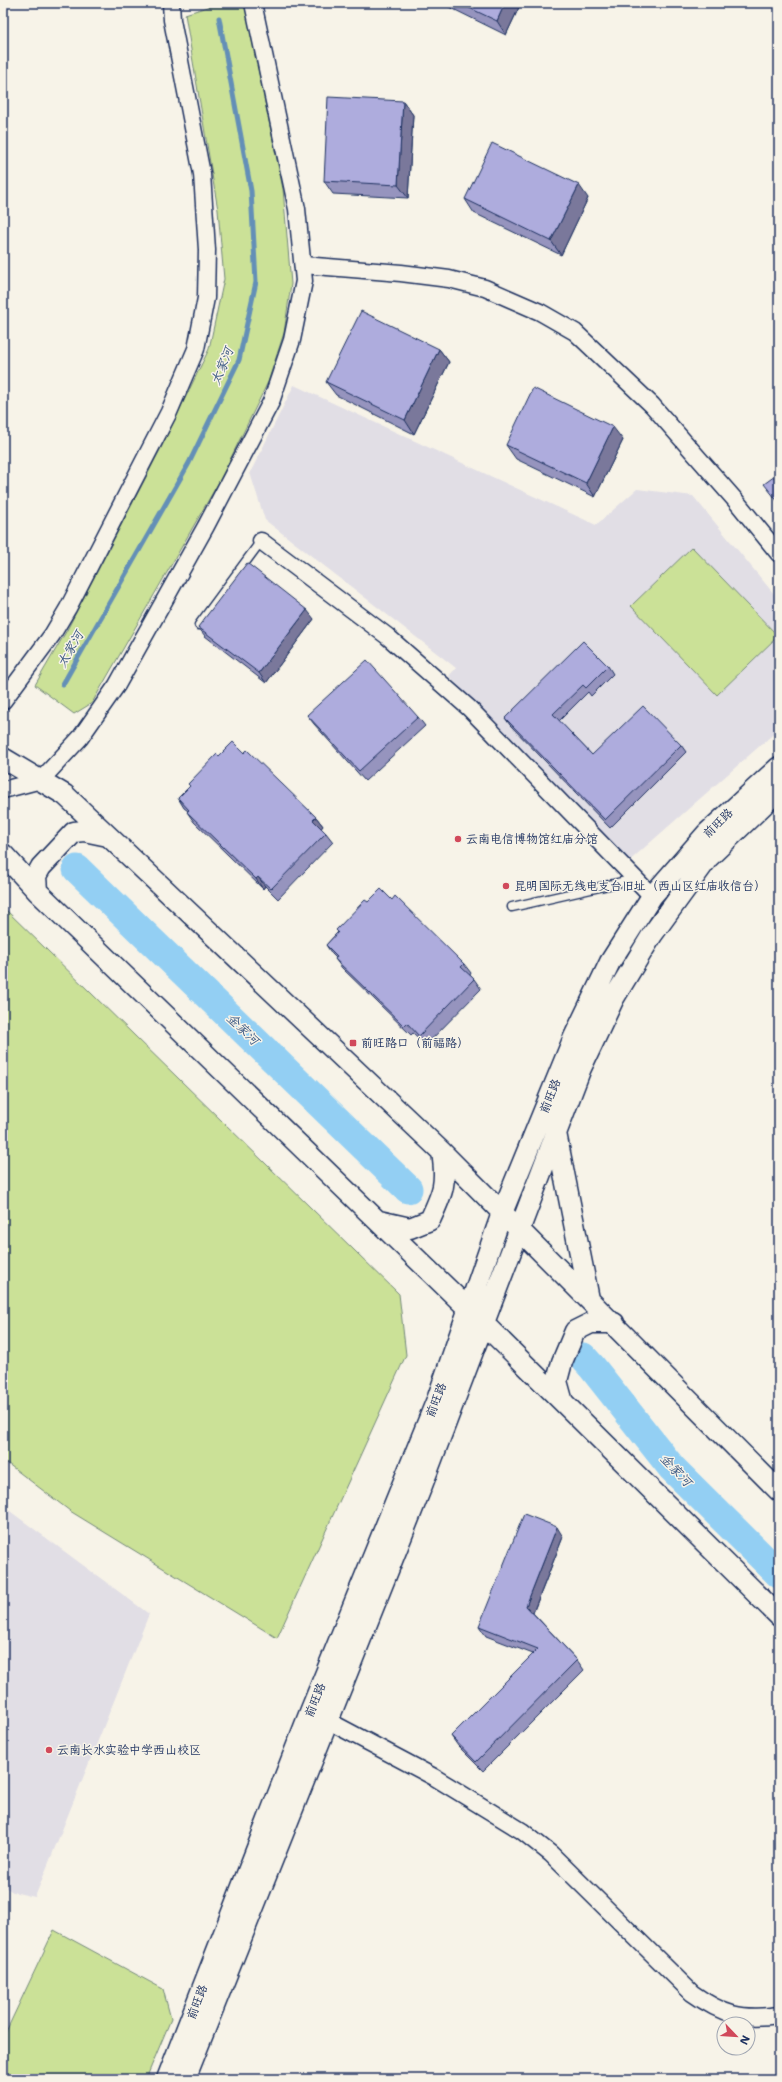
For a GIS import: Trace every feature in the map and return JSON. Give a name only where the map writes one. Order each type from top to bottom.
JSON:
[{"type":"street","points":[[3,701],[52,635],[68,608],[169,412],[196,349],[206,298],[207,250],[202,182],[172,20],[171,3]]},
{"type":"street","points":[[3,790],[41,780],[80,738],[118,685],[206,526],[267,408],[292,340],[304,281],[303,265],[296,209],[253,3]]},
{"type":"street","points":[[303,265],[401,273],[449,279],[485,288],[540,312],[575,332],[652,405],[736,501],[779,554]]},
{"type":"street","points":[[261,541],[387,636],[469,708],[652,896]]},
{"type":"street","points":[[3,758],[65,795],[442,1152],[614,1323],[779,1491]]},
{"type":"street","name":"前旺路","points":[[167,2079],[310,1712],[438,1397],[502,1213],[574,1037],[610,962],[652,896],[707,833],[779,767]]},
{"type":"street","name":"前旺路","points":[[185,2079],[421,1488],[581,1068],[614,998],[652,935],[708,858],[779,790]]},
{"type":"street","points":[[37,891],[36,876],[41,867],[74,832],[84,831],[108,836]]},
{"type":"street","points":[[3,854],[37,891],[562,1399],[779,1616]]},
{"type":"street","points":[[556,1133],[589,1299]]},
{"type":"street","points":[[379,1221],[410,1228],[430,1220],[441,1196],[445,1175],[442,1152]]},
{"type":"street","points":[[562,1399],[557,1381],[562,1362],[575,1331],[591,1323],[614,1323]]},
{"type":"street","points":[[310,1712],[434,1777],[522,1831],[551,1854],[692,1993],[713,2008],[739,2016],[764,2017],[779,2015]]},
{"type":"lane","points":[[199,625],[261,541]]},
{"type":"lane","points":[[512,907],[635,879]]},
{"type":"shaded area","points":[[294,385],[596,525],[637,489],[693,496],[779,600],[779,729],[627,863],[449,676],[456,668],[265,520],[250,473]]},
{"type":"shaded area","name":"云南长水实验中学西山校区","points":[[3,1506],[149,1614],[35,1897],[13,1892],[3,1886]]},
{"type":"green space","points":[[220,3],[241,3],[245,5],[283,189],[291,284],[284,333],[268,382],[220,480],[92,703],[74,714],[35,685],[67,630],[161,448],[209,349],[224,279],[218,210],[185,14]]},
{"type":"green space","points":[[692,547],[778,636],[717,695],[631,606]]},
{"type":"green space","points":[[3,907],[399,1294],[406,1355],[277,1638],[70,1511],[3,1460]]},
{"type":"green space","points":[[54,1930],[163,1989],[171,2019],[146,2079],[3,2079],[3,2038]]},
{"type":"building","points":[[459,3],[505,3],[497,21]]},
{"type":"building","points":[[328,97],[403,101],[398,185],[324,181]]},
{"type":"building","points":[[492,143],[579,185],[551,241],[465,199]]},
{"type":"building","points":[[361,311],[439,349],[405,420],[326,382]]},
{"type":"building","points":[[533,388],[613,427],[586,483],[506,445]]},
{"type":"building","points":[[779,473],[779,503],[764,484]]},
{"type":"building","points":[[247,563],[307,610],[259,673],[198,627]]},
{"type":"building","points":[[583,641],[608,666],[586,688],[583,685],[553,714],[592,755],[643,706],[681,745],[605,820],[505,718]]},
{"type":"building","points":[[367,660],[418,717],[359,771],[307,715]]},
{"type":"building","points":[[233,742],[244,753],[247,750],[316,817],[313,820],[326,833],[271,889],[258,877],[256,879],[187,812],[189,810],[178,798],[190,786],[188,784],[217,754],[219,756]]},
{"type":"building","points":[[381,889],[392,900],[395,896],[464,964],[461,967],[474,979],[419,1036],[407,1023],[404,1026],[335,959],[337,956],[326,945],[338,932],[336,930],[365,900],[368,902]]},
{"type":"building","points":[[524,1514],[557,1527],[526,1606],[577,1660],[476,1762],[451,1736],[538,1649],[479,1626]]},
{"type":"waterway","name":"太家河","points":[[63,684],[189,463],[239,360],[256,282],[251,191],[219,18]]},
{"type":"waterway","name":"金家河","points":[[77,869],[408,1189]]},
{"type":"waterway","name":"金家河","points":[[583,1357],[672,1468],[779,1574]]},
{"type":"place","name":"云南电信博物馆红庙分馆","points":[[458,839]]},
{"type":"place","name":"昆明国际无线电支台旧址（西山区红庙收信台）","points":[[506,886]]},
{"type":"place","name":"前旺路口（前福路）","points":[[353,1043]]},
{"type":"place","name":"云南长水实验中学西山校区","points":[[49,1750]]}]
